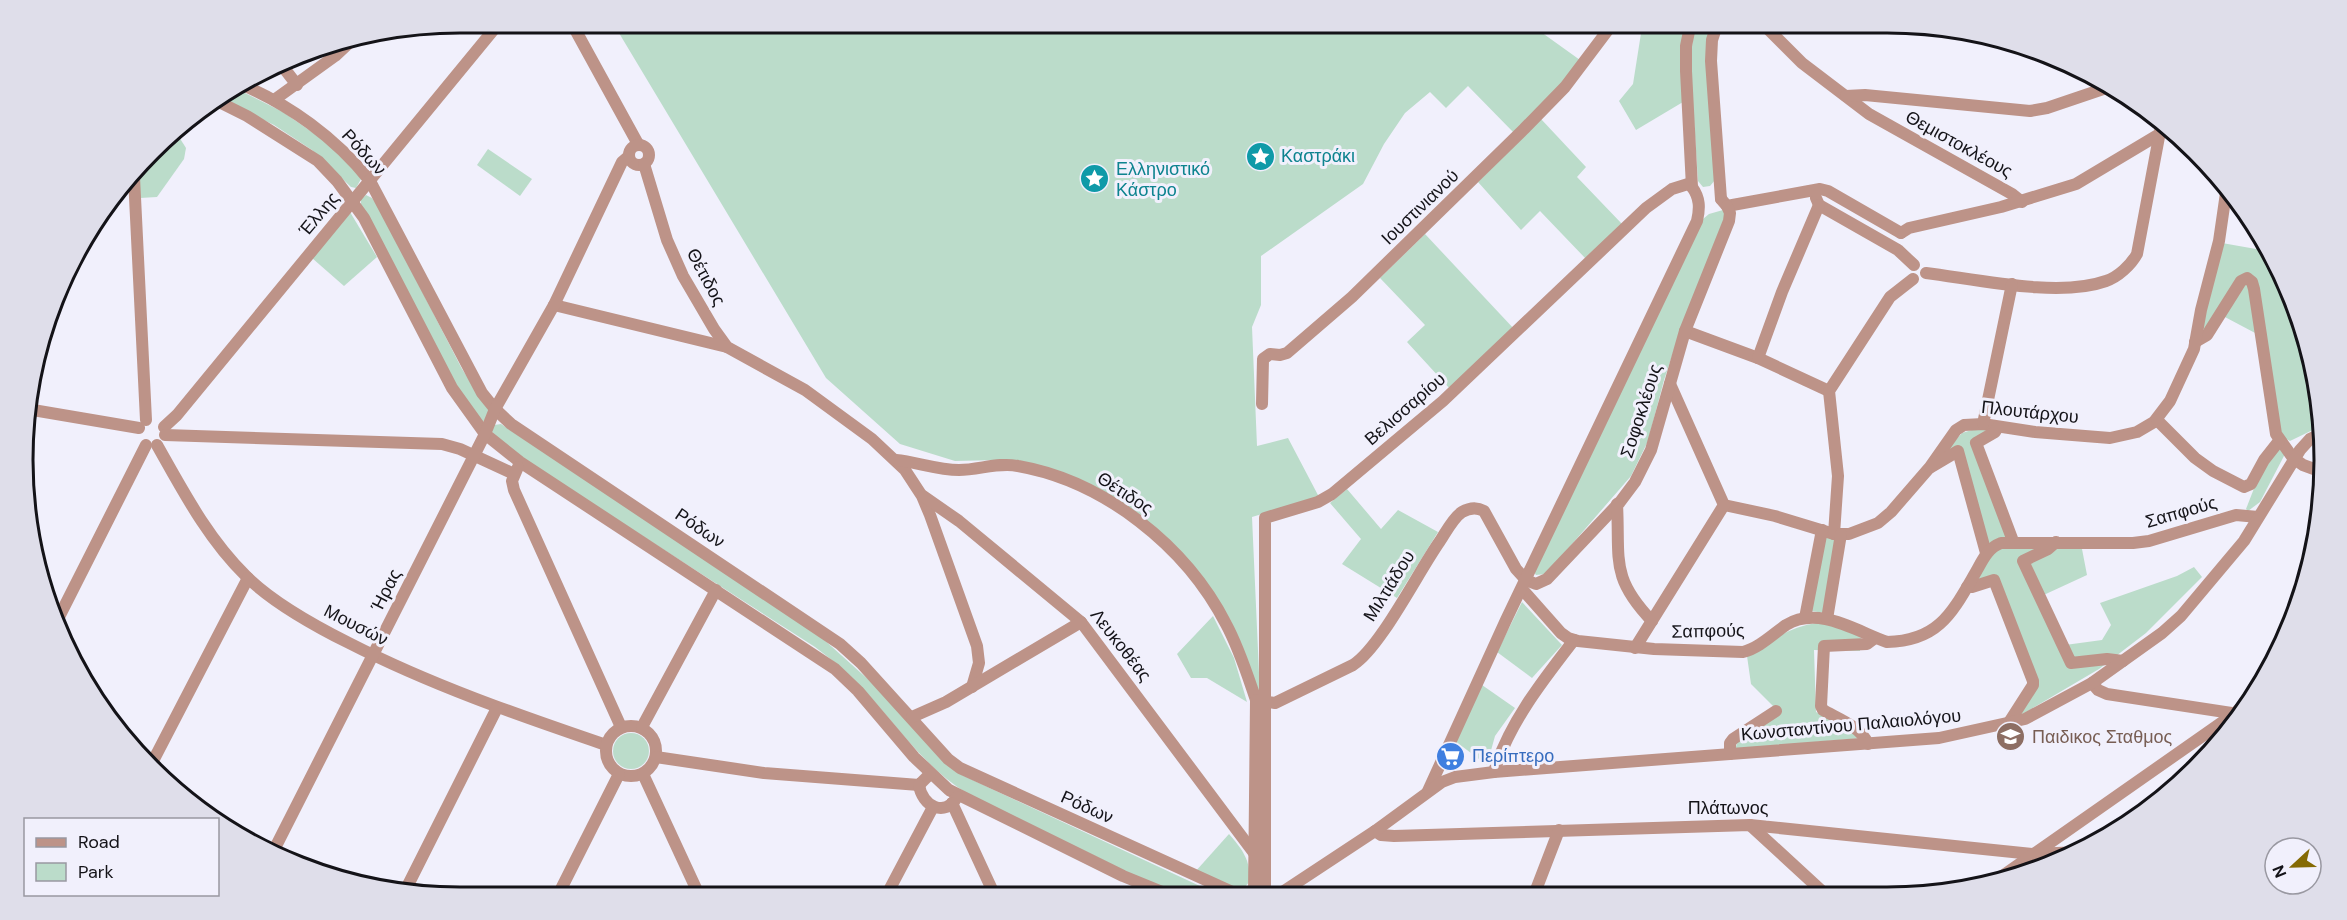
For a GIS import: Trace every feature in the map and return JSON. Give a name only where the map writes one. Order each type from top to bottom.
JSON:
[{"type":"street","name":"Έλλης","points":[[62,612],[158,438],[491,33]]},
{"type":"street","points":[[577,33],[638,144]]},
{"type":"street","name":"Ιουστινιανού","points":[[1262,404],[1263,359],[1270,354],[1280,355],[1287,352],[1384,267],[1565,87],[1606,33]]},
{"type":"street","points":[[1689,33],[1686,71],[1692,187],[1699,202],[1724,203],[1812,189],[1828,191],[1901,233]]},
{"type":"street","name":"Σοφοκλέους","points":[[1524,584],[1536,584],[1547,579],[1635,482],[1648,456],[1684,331],[1726,232],[1730,217],[1724,203],[1711,62],[1714,33]]},
{"type":"street","name":"Θεμιστοκλέους","points":[[1772,33],[1802,63],[1869,114],[2012,194],[2022,202],[2086,179],[2158,135]]},
{"type":"street","points":[[274,100],[297,85],[338,51]]},
{"type":"street","points":[[286,71],[297,85]]},
{"type":"street","name":"Ρόδων","points":[[249,89],[274,100],[322,134],[346,154],[370,181],[482,393],[495,410],[512,424],[840,644],[912,717],[948,759],[960,768],[1221,887]]},
{"type":"street","points":[[1846,96],[1875,96],[2038,111],[2100,90]]},
{"type":"street","points":[[224,104],[247,116],[318,161],[353,201],[452,388],[485,434],[517,468],[716,590],[835,669],[955,799],[1150,887]]},
{"type":"street","points":[[1926,273],[2050,288],[2107,281],[2133,261],[2137,254],[2159,131]]},
{"type":"street","name":"Θέτιδος","points":[[638,144],[648,151],[648,157],[635,161],[683,276],[727,347],[805,390],[872,439],[896,460],[922,496],[977,646],[979,663],[972,687]]},
{"type":"street","name":"Ήρας","points":[[276,845],[474,456],[495,410],[554,305],[622,162],[635,161],[630,150],[638,144]]},
{"type":"street","name":"Μουσών","points":[[134,184],[143,424],[138,435],[158,438],[205,526],[248,578],[289,609],[327,632],[374,655],[497,708],[606,745]]},
{"type":"street","name":"Βελισσαρίου","points":[[1260,702],[1265,518],[1328,497],[1443,401],[1646,208],[1675,187],[1686,184],[1692,187]]},
{"type":"street","points":[[1812,189],[1819,205],[1898,250],[1914,265],[1922,265],[1926,273]]},
{"type":"street","name":"Πλουτάρχου","points":[[1832,533],[1865,529],[1878,523],[1891,512],[1929,467],[1956,430],[1964,424],[2116,438],[2137,432],[2157,420],[2170,401],[2191,358],[2219,241],[2225,199]]},
{"type":"street","name":"Σοφοκλέους","points":[[1428,792],[1697,221],[1699,202]]},
{"type":"street","points":[[1898,250],[1901,233],[1909,228],[2022,202]]},
{"type":"street","points":[[1758,358],[1782,292],[1819,205]]},
{"type":"street","points":[[1913,279],[1910,272],[1914,265]]},
{"type":"street","points":[[1827,619],[1838,476],[1829,391],[1890,297],[1913,279],[1921,280],[1926,273]]},
{"type":"street","points":[[2195,342],[2206,338],[2241,281],[2250,279],[2254,289],[2276,434],[2293,458],[2314,469]]},
{"type":"street","points":[[1983,424],[2012,284]]},
{"type":"street","points":[[554,305],[727,347]]},
{"type":"street","points":[[1684,331],[1758,358],[1829,391]]},
{"type":"street","points":[[1670,384],[1724,505]]},
{"type":"street","points":[[36,410],[143,424],[159,421],[158,438],[442,444],[517,468]]},
{"type":"street","points":[[2157,420],[2195,459],[2244,487],[2251,484],[2264,460],[2279,441]]},
{"type":"street","points":[[1998,428],[1976,443],[2013,542]]},
{"type":"street","name":"Κωνσταντίνου Παλαιολόγου","points":[[1299,887],[1428,792],[1455,777],[1494,772],[1939,738],[2008,724],[2044,710],[2092,683],[2181,616],[2228,562],[2293,458],[2313,438]]},
{"type":"street","points":[[1929,467],[1958,451],[1986,553]]},
{"type":"street","name":"Θέτιδος","points":[[896,460],[958,470],[1015,465],[1059,477],[1105,499],[1138,521],[1166,545],[1204,587],[1235,640],[1251,688],[1260,702]]},
{"type":"street","points":[[517,468],[514,490],[621,727]]},
{"type":"street","name":"Λευκοθέας","points":[[922,496],[959,521],[1081,622],[1254,853]]},
{"type":"street","points":[[1617,504],[1618,560],[1621,575],[1633,600],[1652,621]]},
{"type":"street","points":[[1724,505],[1775,516],[1832,533]]},
{"type":"street","points":[[1635,648],[1724,505]]},
{"type":"street","name":"Μιλτιάδου","points":[[1260,702],[1275,703],[1288,698],[1353,665],[1364,657],[1427,559],[1462,512],[1477,508],[1487,514],[1524,584],[1561,633],[1574,640]]},
{"type":"street","name":"Σαπφούς","points":[[1574,640],[1635,648],[1743,652],[1753,649],[1788,624],[1805,618],[1827,619],[1875,638],[1895,642],[1933,630],[1948,618],[1986,553],[2001,543],[2149,541],[2236,515],[2258,517]]},
{"type":"street","points":[[1805,618],[1832,533]]},
{"type":"street","points":[[2056,542],[2048,549],[2023,561],[2071,663],[2107,659],[2123,661]]},
{"type":"street","points":[[154,758],[248,578]]},
{"type":"street","points":[[1967,587],[1994,580],[2033,681],[2033,685],[2008,724]]},
{"type":"street","points":[[642,727],[716,590]]},
{"type":"street","points":[[912,717],[946,702],[1081,622]]},
{"type":"street","points":[[1868,744],[1865,736],[1859,731],[1823,710],[1821,706],[1824,646],[1868,644],[1875,638]]},
{"type":"street","points":[[1494,772],[1511,730],[1544,679],[1574,640]]},
{"type":"street","points":[[2092,683],[2098,690],[2107,694],[2231,713]]},
{"type":"street","points":[[1254,887],[1260,702]]},
{"type":"street","points":[[1260,702],[1265,887]]},
{"type":"street","points":[[409,884],[497,708]]},
{"type":"street","points":[[1730,754],[1730,743],[1733,739],[1776,711]]},
{"type":"street","points":[[632,725],[642,727],[657,745],[656,757],[651,767],[643,774],[627,776],[619,774],[611,766],[606,756],[606,745],[611,734],[621,727],[632,725]]},
{"type":"street","points":[[2015,867],[2222,725]]},
{"type":"street","points":[[656,757],[764,773],[919,785],[930,774]]},
{"type":"street","points":[[562,887],[619,774]]},
{"type":"street","points":[[643,774],[695,887]]},
{"type":"street","points":[[919,785],[925,801],[933,807],[943,808],[955,799]]},
{"type":"street","points":[[955,799],[991,887]]},
{"type":"street","points":[[891,887],[933,807]]},
{"type":"street","points":[[1750,825],[1817,887]]},
{"type":"street","name":"Πλάτωνος","points":[[1375,831],[1381,835],[1394,837],[1750,825],[2032,854],[2052,853]]},
{"type":"street","points":[[1537,887],[1559,830]]},
{"type":"green space","points":[[619,33],[1542,33],[1580,60],[1562,83],[1514,133],[1468,86],[1446,108],[1430,92],[1405,113],[1384,144],[1363,184],[1261,256],[1261,305],[1252,327],[1257,446],[1288,438],[1319,497],[1252,517],[1260,695],[1230,619],[1124,507],[999,460],[955,461],[900,444],[826,378]]},
{"type":"green space","points":[[1641,33],[1685,33],[1683,102],[1636,130],[1619,101],[1633,84]]},
{"type":"green space","points":[[1694,33],[1713,33],[1715,180],[1710,186],[1703,187],[1698,181],[1690,61]]},
{"type":"green space","points":[[243,92],[283,112],[322,139],[357,171],[361,179],[356,188],[351,187],[312,150],[274,125],[227,102]]},
{"type":"green space","points":[[1541,119],[1586,167],[1577,177],[1623,225],[1586,259],[1540,211],[1521,230],[1478,182]]},
{"type":"green space","points":[[180,138],[186,148],[184,159],[157,197],[140,198],[139,178]]},
{"type":"green space","points":[[488,149],[532,179],[520,196],[477,165]]},
{"type":"green space","points":[[366,195],[372,198],[378,206],[462,369],[490,411],[485,422],[480,421],[452,378],[361,206],[361,199]]},
{"type":"green space","points":[[1723,210],[1727,214],[1681,329],[1664,380],[1648,441],[1631,476],[1546,574],[1536,575],[1534,572],[1703,219],[1709,214]]},
{"type":"green space","points":[[350,212],[377,257],[344,286],[312,258]]},
{"type":"green space","points":[[1425,234],[1515,330],[1451,390],[1407,342],[1425,325],[1380,278]]},
{"type":"green space","points":[[2222,243],[2258,249],[2281,297],[2299,349],[2306,377],[2313,430],[2290,441],[2281,436],[2257,334],[2223,316],[2201,331]]},
{"type":"green space","points":[[501,424],[811,628],[881,691],[962,775],[1202,887],[1158,887],[968,794],[933,767],[860,686],[834,661],[529,463],[494,436],[492,431],[494,425]]},
{"type":"green space","points":[[1975,429],[1990,430],[1971,445],[2011,546],[2082,549],[2087,575],[2035,599],[2065,645],[2102,640],[2111,625],[2100,603],[2177,576],[2194,567],[2202,577],[2146,633],[2099,669],[2021,715],[2019,713],[2037,684],[1997,579],[1973,584],[1988,558],[1959,447],[1943,454],[1962,433]]},
{"type":"green space","points":[[2278,448],[2285,454],[2260,502],[2248,511],[2246,509],[2260,473]]},
{"type":"green space","points":[[1347,489],[1381,529],[1398,510],[1438,532],[1397,598],[1342,564],[1361,539],[1330,503]]},
{"type":"green space","points":[[1825,536],[1838,538],[1825,613],[1811,611]]},
{"type":"green space","points":[[1522,602],[1562,645],[1532,678],[1497,652]]},
{"type":"green space","points":[[1213,616],[1234,658],[1247,702],[1207,678],[1191,678],[1177,654]]},
{"type":"green space","points":[[1818,623],[1838,626],[1861,636],[1860,651],[1814,650],[1816,712],[1862,738],[1735,749],[1738,741],[1774,707],[1751,684],[1747,656],[1790,631]]},
{"type":"green space","points":[[1482,685],[1515,708],[1495,736],[1487,765],[1455,741]]},
{"type":"green space","points":[[631,733],[644,738],[649,751],[644,764],[631,769],[618,764],[613,751],[618,738]]},
{"type":"green space","points":[[1229,834],[1245,856],[1250,881],[1245,887],[1228,887],[1195,872]]},
{"type":"place","name":"Καστράκι","points":[[1260,156]]},
{"type":"place","name":"Ελληνιστικό Κάστρο","points":[[1095,179]]},
{"type":"place","name":"Παιδικος Σταθμος","points":[[2011,737]]},
{"type":"place","name":"Περίπτερο","points":[[1451,756]]}]
